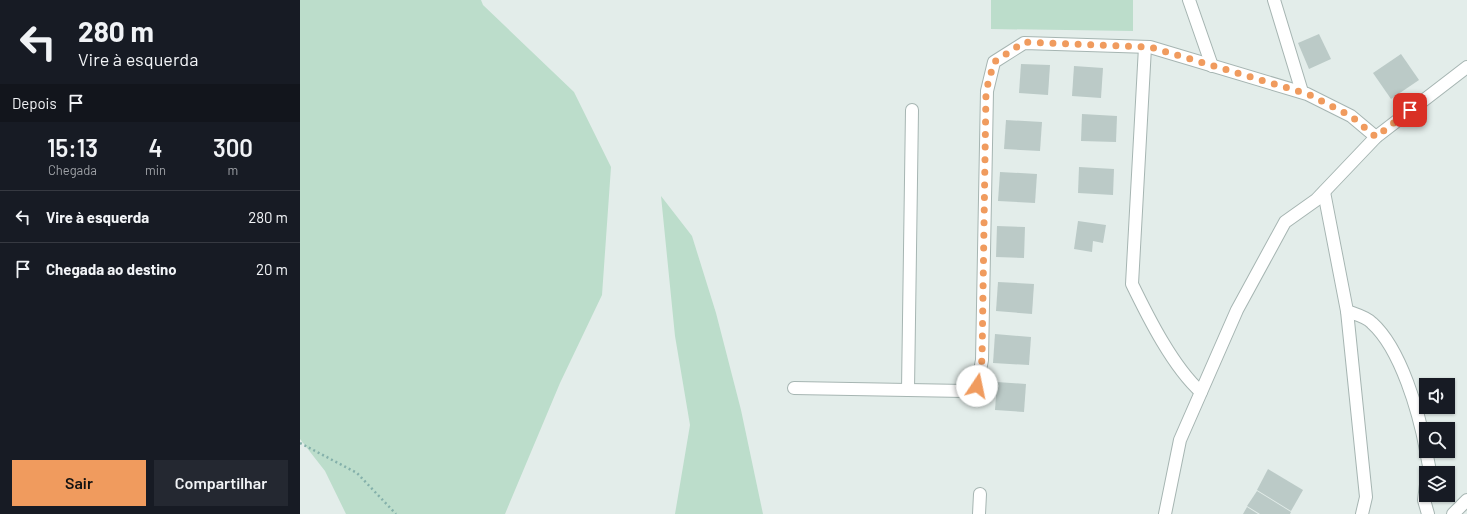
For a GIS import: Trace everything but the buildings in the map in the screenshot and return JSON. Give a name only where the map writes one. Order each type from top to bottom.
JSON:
[{"type":"street","points":[[1189,0],[1212,66]]},
{"type":"street","points":[[1274,0],[1302,92]]},
{"type":"street","points":[[794,388],[965,391],[977,386],[982,360],[986,91],[994,62],[1024,42],[1145,47],[1302,92],[1351,116],[1376,137]]},
{"type":"street","points":[[1145,47],[1132,284],[1147,315],[1176,361],[1189,381],[1201,392]]},
{"type":"street","points":[[1165,514],[1180,440],[1237,310],[1285,222],[1324,192],[1376,137],[1467,67]]},
{"type":"street","points":[[908,390],[912,110]]},
{"type":"street","points":[[1324,192],[1347,311],[1366,497],[1362,514]]},
{"type":"street","points":[[1347,311],[1372,322],[1391,348],[1407,380],[1421,422]]},
{"type":"street","points":[[979,514],[980,494]]},
{"type":"street","points":[[1453,514],[1467,500]]},
{"type":"street","points":[[1425,502],[1428,514]]},
{"type":"path","points":[[300,443],[357,473],[396,514]]},
{"type":"green space","points":[[300,0],[481,0],[483,5],[574,92],[611,167],[602,295],[560,383],[505,514],[346,514],[325,471],[300,439]]},
{"type":"green space","points":[[991,0],[1133,0],[1133,31],[991,29]]},
{"type":"green space","points":[[661,196],[692,236],[716,313],[741,410],[763,514],[675,514],[690,425],[675,336]]},
{"type":"route","points":[[977,386],[982,360],[986,91],[994,62],[1024,42],[1150,47],[1308,94],[1351,116],[1376,137],[1410,110]]}]
